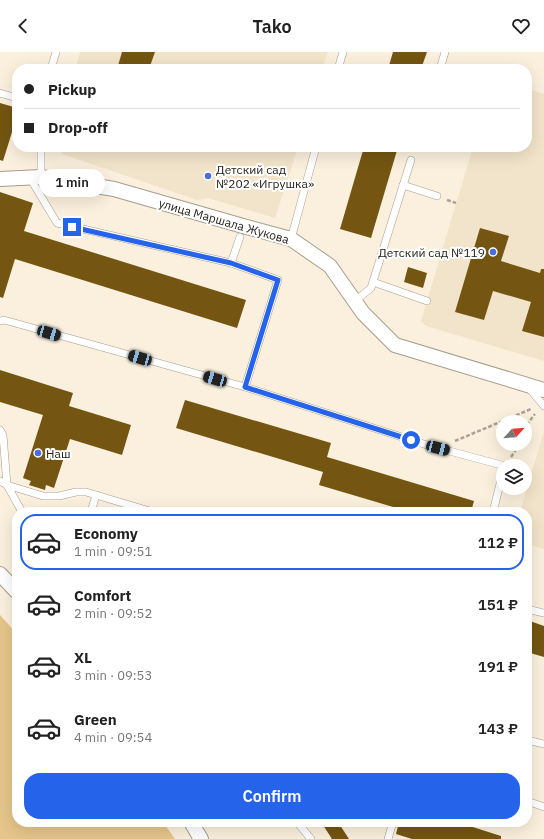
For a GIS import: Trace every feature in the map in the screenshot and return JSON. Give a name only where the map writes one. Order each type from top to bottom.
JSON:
[{"type":"street","name":"улица Маршала Жукова","points":[[0,179],[36,178],[114,190],[291,239],[330,266],[363,313],[395,345],[544,390]]},
{"type":"street","points":[[0,574],[12,587]]},
{"type":"street","points":[[194,827],[201,839]]},
{"type":"lane","points":[[52,64],[56,52]]},
{"type":"lane","points":[[339,64],[343,52]]},
{"type":"lane","points":[[441,64],[445,52]]},
{"type":"lane","points":[[0,93],[12,97]]},
{"type":"lane","points":[[39,152],[36,178],[57,224],[231,263],[278,280],[245,387]]},
{"type":"lane","points":[[291,239],[315,152]]},
{"type":"lane","points":[[355,301],[371,288],[411,160]]},
{"type":"lane","points":[[403,185],[437,196]]},
{"type":"lane","points":[[231,263],[240,237]]},
{"type":"lane","points":[[372,282],[427,301]]},
{"type":"lane","points":[[0,321],[4,320],[245,387],[426,445],[496,464]]},
{"type":"lane","points":[[525,384],[543,405]]},
{"type":"lane","points":[[0,430],[3,436],[7,485],[19,507]]},
{"type":"lane","points":[[0,481],[7,485],[43,496],[59,496],[76,492],[86,492],[136,507]]},
{"type":"lane","points":[[92,507],[96,495]]},
{"type":"lane","points":[[493,507],[497,495]]},
{"type":"lane","points":[[532,610],[544,614]]},
{"type":"lane","points":[[532,741],[544,744]]},
{"type":"lane","points":[[532,803],[544,807]]},
{"type":"lane","points":[[301,827],[312,839]]},
{"type":"lane","points":[[388,839],[392,827]]},
{"type":"path","points":[[532,417],[543,405]]},
{"type":"path","points":[[473,433],[543,405]]},
{"type":"shaded area","points":[[80,52],[328,52],[324,64],[77,64]]},
{"type":"shaded area","name":"Детский сад №119","points":[[532,90],[544,94],[544,361],[426,326],[421,321],[472,152],[532,152]]},
{"type":"shaded area","name":"Детский сад №202 «Игрушка»","points":[[62,152],[296,152],[275,218],[208,198],[197,200],[62,154]]},
{"type":"shaded area","points":[[544,431],[544,549],[532,545],[532,507],[521,507],[525,495],[532,495],[532,472]]},
{"type":"shaded area","points":[[0,615],[12,628],[12,827],[167,827],[175,839],[0,839]]},
{"type":"building","points":[[122,52],[155,52],[151,64],[118,64]]},
{"type":"building","points":[[393,52],[427,52],[423,64],[389,64]]},
{"type":"building","points":[[0,103],[12,107],[12,132],[3,161],[0,160]]},
{"type":"building","points":[[363,152],[397,152],[371,238],[340,229]]},
{"type":"building","points":[[0,192],[33,203],[24,231],[246,300],[237,328],[15,259],[3,298],[0,297]]},
{"type":"building","points":[[480,228],[509,236],[501,261],[540,273],[541,269],[544,269],[544,337],[522,331],[531,302],[493,291],[484,320],[455,312]]},
{"type":"building","points":[[408,267],[427,273],[423,288],[404,282]]},
{"type":"building","points":[[0,370],[73,393],[69,406],[131,425],[122,455],[70,439],[54,488],[46,485],[45,490],[29,485],[31,481],[23,478],[43,415],[0,402]]},
{"type":"building","points":[[185,400],[331,443],[327,457],[474,501],[472,507],[393,507],[319,485],[323,472],[176,428]]},
{"type":"building","points":[[532,622],[544,626],[544,657],[532,653]]},
{"type":"building","points":[[324,827],[341,827],[349,839],[332,839]]},
{"type":"building","points":[[398,827],[473,827],[501,836],[501,839],[412,839],[396,834]]},
{"type":"place","name":"Детский сад №202 «Игрушка»","points":[[208,176]]},
{"type":"place","name":"Детский сад №119","points":[[493,252]]},
{"type":"place","name":"Наш","points":[[38,453]]},
{"type":"route","points":[[72,227],[231,263],[278,280],[245,387],[411,440]]}]
